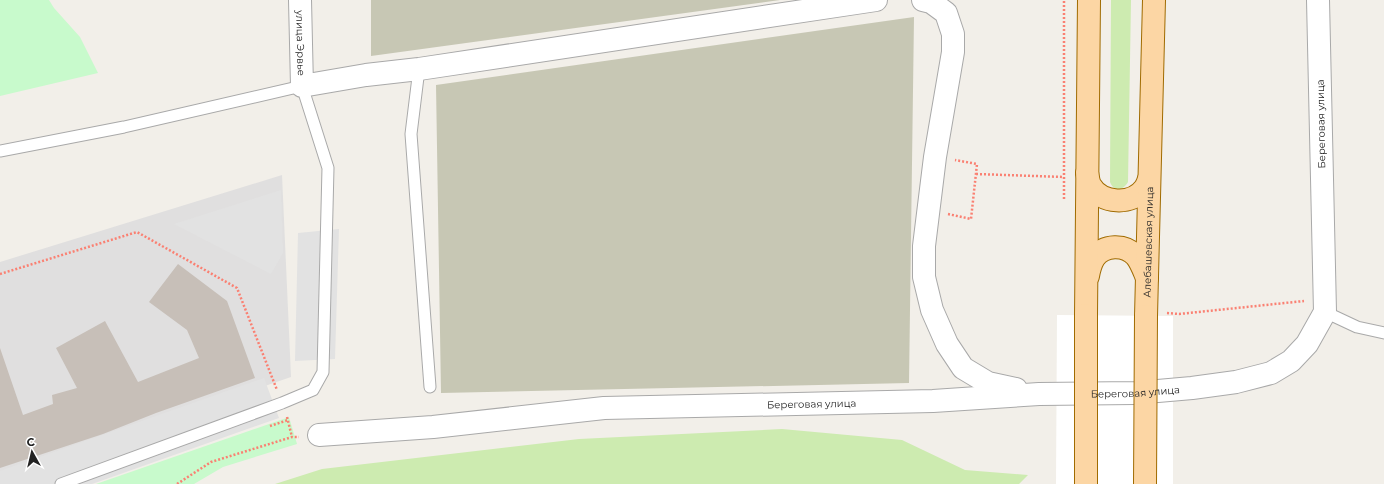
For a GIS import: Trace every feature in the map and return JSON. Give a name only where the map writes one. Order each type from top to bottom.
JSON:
[{"type":"main road","points":[[1086,484],[1086,284],[1089,0]]},
{"type":"main road","name":"Алебашевская улица","points":[[1145,484],[1157,314],[1147,280],[1154,0]]},
{"type":"main road","points":[[1087,172],[1090,184],[1098,194],[1109,200],[1125,200],[1136,196],[1145,188],[1149,179]]},
{"type":"main road","points":[[1086,284],[1090,267],[1095,258],[1105,250],[1118,247],[1127,249],[1134,254],[1142,265],[1147,280]]},
{"type":"street","name":"улица Эрвье","points":[[300,0],[302,86]]},
{"type":"street","points":[[302,86],[366,75],[419,69],[876,0]]},
{"type":"street","points":[[923,0],[931,2],[946,13],[953,34],[953,52],[935,158],[924,246],[924,277],[932,310],[947,344],[963,368],[988,382],[1039,394]]},
{"type":"street","name":"Береговая улица","points":[[318,435],[433,427],[604,408],[933,401],[1039,394],[1135,393],[1192,388],[1236,382],[1271,373],[1291,361],[1307,344],[1325,312],[1318,0]]},
{"type":"lane","points":[[419,69],[411,134],[430,387]]},
{"type":"lane","points":[[0,152],[124,127],[302,86],[328,168],[323,372],[314,390],[61,484]]},
{"type":"lane","points":[[1325,312],[1357,327],[1384,333]]},
{"type":"path","points":[[1064,0],[1064,200]]},
{"type":"path","points":[[971,219],[977,164]]},
{"type":"path","points":[[976,174],[1064,177]]},
{"type":"path","points":[[0,274],[137,232],[237,288],[282,403],[292,437]]},
{"type":"path","points":[[1157,314],[1179,314],[1306,301]]},
{"type":"path","points":[[177,484],[211,462],[292,437],[318,435]]},
{"type":"shaded area","points":[[371,0],[780,0],[371,56]]},
{"type":"shaded area","points":[[914,17],[909,383],[441,393],[436,85]]},
{"type":"shaded area","points":[[282,175],[291,377],[0,477],[0,262]]},
{"type":"shaded area","points":[[281,190],[283,253],[271,274],[174,224]]},
{"type":"shaded area","points":[[339,229],[335,359],[295,361],[298,233]]},
{"type":"shaded area","points":[[264,378],[279,418],[92,484],[0,484],[0,471]]},
{"type":"green space","points":[[0,0],[49,0],[54,8],[80,37],[98,73],[0,96]]},
{"type":"green space","points":[[1111,0],[1131,0],[1128,182],[1121,189],[1116,189],[1110,182]]},
{"type":"green space","points":[[289,417],[297,444],[223,467],[194,484],[96,484]]},
{"type":"green space","points":[[782,429],[902,440],[965,470],[1028,475],[1019,484],[275,484],[322,469],[579,439]]},
{"type":"pier","points":[[1057,315],[1173,316],[1173,484],[1056,484]]},
{"type":"building","points":[[178,264],[227,301],[255,378],[156,413],[103,434],[0,468],[0,348],[23,415],[53,404],[52,395],[77,388],[56,348],[105,321],[138,382],[199,358],[187,330],[149,302]]}]
